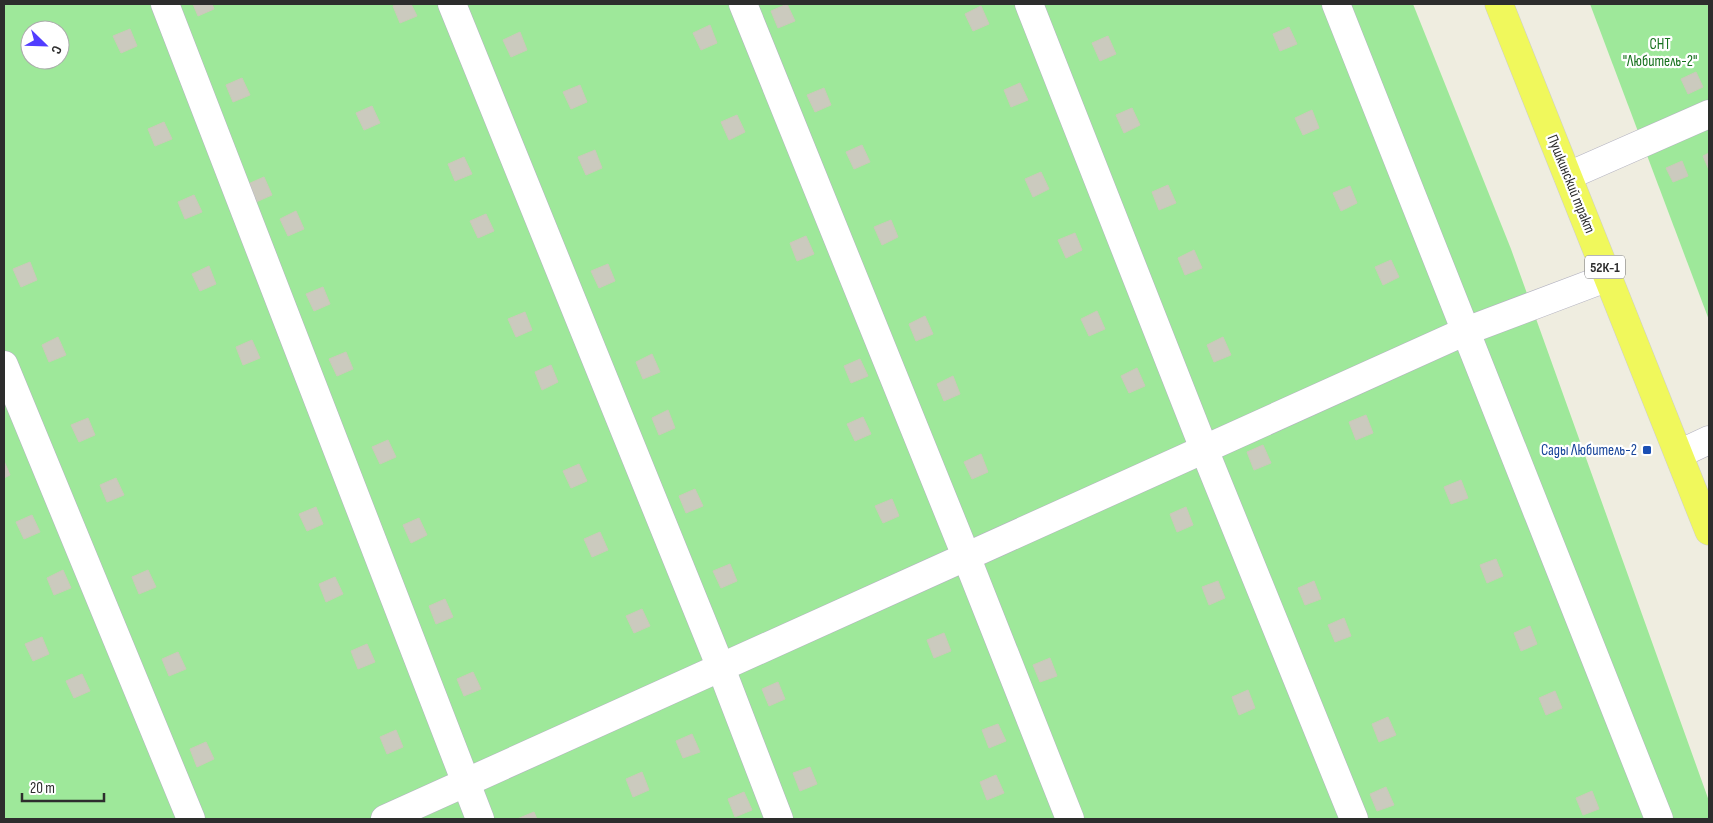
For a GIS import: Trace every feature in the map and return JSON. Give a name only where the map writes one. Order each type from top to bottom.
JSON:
[{"type":"main road","name":"Пушкинский тракт","points":[[1499,4],[1709,531]]},
{"type":"lane","points":[[165,4],[480,819]]},
{"type":"lane","points":[[452,4],[721,668],[779,819]]},
{"type":"lane","points":[[743,4],[1070,819]]},
{"type":"lane","points":[[1029,4],[1204,449],[1354,819]]},
{"type":"lane","points":[[1336,4],[1659,819]]},
{"type":"lane","points":[[1568,176],[1709,114]]},
{"type":"lane","points":[[385,819],[1466,331],[1609,277]]},
{"type":"lane","points":[[4,365],[191,819]]},
{"type":"lane","points":[[1679,454],[1709,440]]},
{"type":"green space","points":[[4,4],[1413,4],[1511,249],[1709,801],[1709,819],[4,819]]},
{"type":"green space","name":"СНТ \"Любитель-2\"","points":[[1590,4],[1709,4],[1709,320]]},
{"type":"building","points":[[193,4],[212,4],[214,9],[198,16]]},
{"type":"building","points":[[397,4],[411,4],[417,16],[400,23],[393,6]]},
{"type":"building","points":[[787,4],[795,21],[778,28],[771,11]]},
{"type":"building","points":[[981,6],[989,24],[973,31],[965,14]]},
{"type":"building","points":[[710,25],[717,43],[701,50],[693,33]]},
{"type":"building","points":[[1289,27],[1297,44],[1280,51],[1273,34]]},
{"type":"building","points":[[130,29],[137,46],[121,53],[113,36]]},
{"type":"building","points":[[520,32],[527,50],[511,57],[503,40]]},
{"type":"building","points":[[1108,36],[1116,54],[1100,61],[1092,43]]},
{"type":"building","points":[[1696,72],[1703,87],[1688,94],[1681,79]]},
{"type":"building","points":[[242,78],[250,95],[233,102],[226,85]]},
{"type":"building","points":[[1020,83],[1028,100],[1011,107],[1004,90]]},
{"type":"building","points":[[580,85],[587,102],[571,109],[563,92]]},
{"type":"building","points":[[824,88],[831,105],[815,112],[807,95]]},
{"type":"building","points":[[372,106],[380,123],[364,130],[356,113]]},
{"type":"building","points":[[1132,108],[1140,125],[1124,133],[1116,115]]},
{"type":"building","points":[[1312,110],[1319,128],[1303,135],[1295,118]]},
{"type":"building","points":[[737,115],[745,132],[729,140],[721,122]]},
{"type":"building","points":[[164,122],[172,139],[155,146],[148,129]]},
{"type":"building","points":[[862,145],[870,162],[854,169],[846,152]]},
{"type":"building","points":[[595,150],[602,168],[586,175],[578,157]]},
{"type":"building","points":[[1709,153],[1709,170],[1703,156]]},
{"type":"building","points":[[464,157],[472,174],[455,181],[448,164]]},
{"type":"building","points":[[1682,161],[1688,176],[1673,182],[1666,168]]},
{"type":"building","points":[[1041,172],[1049,189],[1033,197],[1025,179]]},
{"type":"building","points":[[264,177],[272,195],[256,202],[248,184]]},
{"type":"building","points":[[1168,185],[1176,203],[1159,210],[1152,192]]},
{"type":"building","points":[[1350,186],[1357,203],[1341,211],[1333,193]]},
{"type":"building","points":[[194,195],[202,212],[185,219],[178,202]]},
{"type":"building","points":[[296,211],[304,229],[288,236],[280,219]]},
{"type":"building","points":[[486,214],[494,231],[478,238],[470,221]]},
{"type":"building","points":[[891,220],[898,237],[882,245],[874,227]]},
{"type":"building","points":[[1075,233],[1082,250],[1066,258],[1058,240]]},
{"type":"building","points":[[806,236],[814,254],[797,261],[790,243]]},
{"type":"building","points":[[1194,250],[1202,268],[1185,275],[1178,258]]},
{"type":"building","points":[[1391,260],[1399,277],[1383,285],[1375,267]]},
{"type":"building","points":[[30,262],[37,280],[21,287],[13,269]]},
{"type":"building","points":[[608,264],[615,281],[599,288],[591,271]]},
{"type":"building","points":[[209,266],[216,284],[200,291],[192,274]]},
{"type":"building","points":[[323,287],[330,304],[314,311],[306,294]]},
{"type":"building","points":[[1097,311],[1105,329],[1089,336],[1081,319]]},
{"type":"building","points":[[525,312],[532,330],[516,337],[508,319]]},
{"type":"building","points":[[925,316],[933,334],[916,341],[909,324]]},
{"type":"building","points":[[58,337],[66,355],[49,362],[42,345]]},
{"type":"building","points":[[1223,337],[1231,355],[1214,362],[1207,345]]},
{"type":"building","points":[[252,340],[260,358],[243,365],[236,347]]},
{"type":"building","points":[[346,352],[353,369],[337,376],[329,359]]},
{"type":"building","points":[[652,354],[660,372],[643,379],[636,362]]},
{"type":"building","points":[[860,359],[868,376],[851,383],[844,366]]},
{"type":"building","points":[[551,365],[558,382],[542,390],[535,372]]},
{"type":"building","points":[[1137,368],[1145,386],[1129,393],[1121,376]]},
{"type":"building","points":[[953,376],[960,394],[944,401],[937,384]]},
{"type":"building","points":[[668,410],[675,428],[659,435],[652,418]]},
{"type":"building","points":[[1366,415],[1373,433],[1356,440],[1349,422]]},
{"type":"building","points":[[863,417],[871,434],[855,441],[847,424]]},
{"type":"building","points":[[88,418],[95,435],[79,442],[71,425]]},
{"type":"building","points":[[388,440],[396,457],[380,464],[372,447]]},
{"type":"building","points":[[1263,445],[1271,463],[1254,470],[1247,452]]},
{"type":"building","points":[[981,454],[988,472],[972,479],[964,462]]},
{"type":"building","points":[[4,461],[10,475],[4,478]]},
{"type":"building","points":[[579,464],[587,481],[571,488],[563,471]]},
{"type":"building","points":[[116,478],[124,495],[107,502],[100,485]]},
{"type":"building","points":[[1461,480],[1468,498],[1451,504],[1444,487]]},
{"type":"building","points":[[695,489],[703,506],[686,513],[679,496]]},
{"type":"building","points":[[892,499],[899,516],[883,523],[875,506]]},
{"type":"building","points":[[316,507],[323,524],[307,531],[299,514]]},
{"type":"building","points":[[1186,507],[1193,525],[1177,532],[1170,514]]},
{"type":"building","points":[[32,515],[40,532],[24,539],[16,522]]},
{"type":"building","points":[[419,518],[427,535],[411,543],[403,525]]},
{"type":"building","points":[[600,532],[608,550],[592,557],[584,539]]},
{"type":"building","points":[[1496,559],[1503,576],[1487,583],[1480,565]]},
{"type":"building","points":[[730,564],[737,581],[721,588],[713,571]]},
{"type":"building","points":[[63,570],[71,588],[54,595],[47,578]]},
{"type":"building","points":[[148,570],[156,587],[139,594],[132,577]]},
{"type":"building","points":[[335,577],[343,594],[326,602],[319,584]]},
{"type":"building","points":[[1218,581],[1225,598],[1209,605],[1202,587]]},
{"type":"building","points":[[1314,581],[1321,599],[1305,605],[1298,588]]},
{"type":"building","points":[[445,599],[453,617],[436,624],[429,606]]},
{"type":"building","points":[[642,609],[650,626],[634,633],[626,616]]},
{"type":"building","points":[[1344,618],[1351,636],[1335,642],[1328,625]]},
{"type":"building","points":[[1530,626],[1537,644],[1521,651],[1514,633]]},
{"type":"building","points":[[944,633],[951,651],[934,658],[927,640]]},
{"type":"building","points":[[42,637],[49,654],[33,661],[25,644]]},
{"type":"building","points":[[367,644],[375,662],[358,669],[351,651]]},
{"type":"building","points":[[178,652],[186,669],[169,676],[162,659]]},
{"type":"building","points":[[1050,658],[1057,676],[1040,682],[1033,665]]},
{"type":"building","points":[[473,672],[481,689],[464,696],[457,679]]},
{"type":"building","points":[[82,674],[90,691],[74,698],[66,681]]},
{"type":"building","points":[[778,682],[785,699],[769,706],[762,689]]},
{"type":"building","points":[[1248,690],[1255,708],[1239,715],[1232,697]]},
{"type":"building","points":[[1555,691],[1562,708],[1546,715],[1539,698]]},
{"type":"building","points":[[1388,717],[1396,735],[1379,742],[1372,724]]},
{"type":"building","points":[[998,724],[1006,741],[989,748],[982,730]]},
{"type":"building","points":[[396,730],[403,747],[387,754],[380,737]]},
{"type":"building","points":[[692,734],[700,752],[683,758],[676,741]]},
{"type":"building","points":[[206,742],[214,759],[197,767],[190,749]]},
{"type":"building","points":[[810,767],[817,784],[800,791],[793,773]]},
{"type":"building","points":[[642,772],[649,790],[633,797],[626,779]]},
{"type":"building","points":[[996,775],[1004,793],[987,800],[980,782]]},
{"type":"building","points":[[1386,787],[1394,805],[1377,811],[1370,794]]},
{"type":"building","points":[[1592,791],[1599,809],[1583,815],[1576,798]]},
{"type":"building","points":[[744,792],[752,810],[735,817],[728,799]]},
{"type":"building","points":[[534,812],[537,819],[517,819]]},
{"type":"place","name":"Сады Любитель-2","points":[[1647,450]]}]
